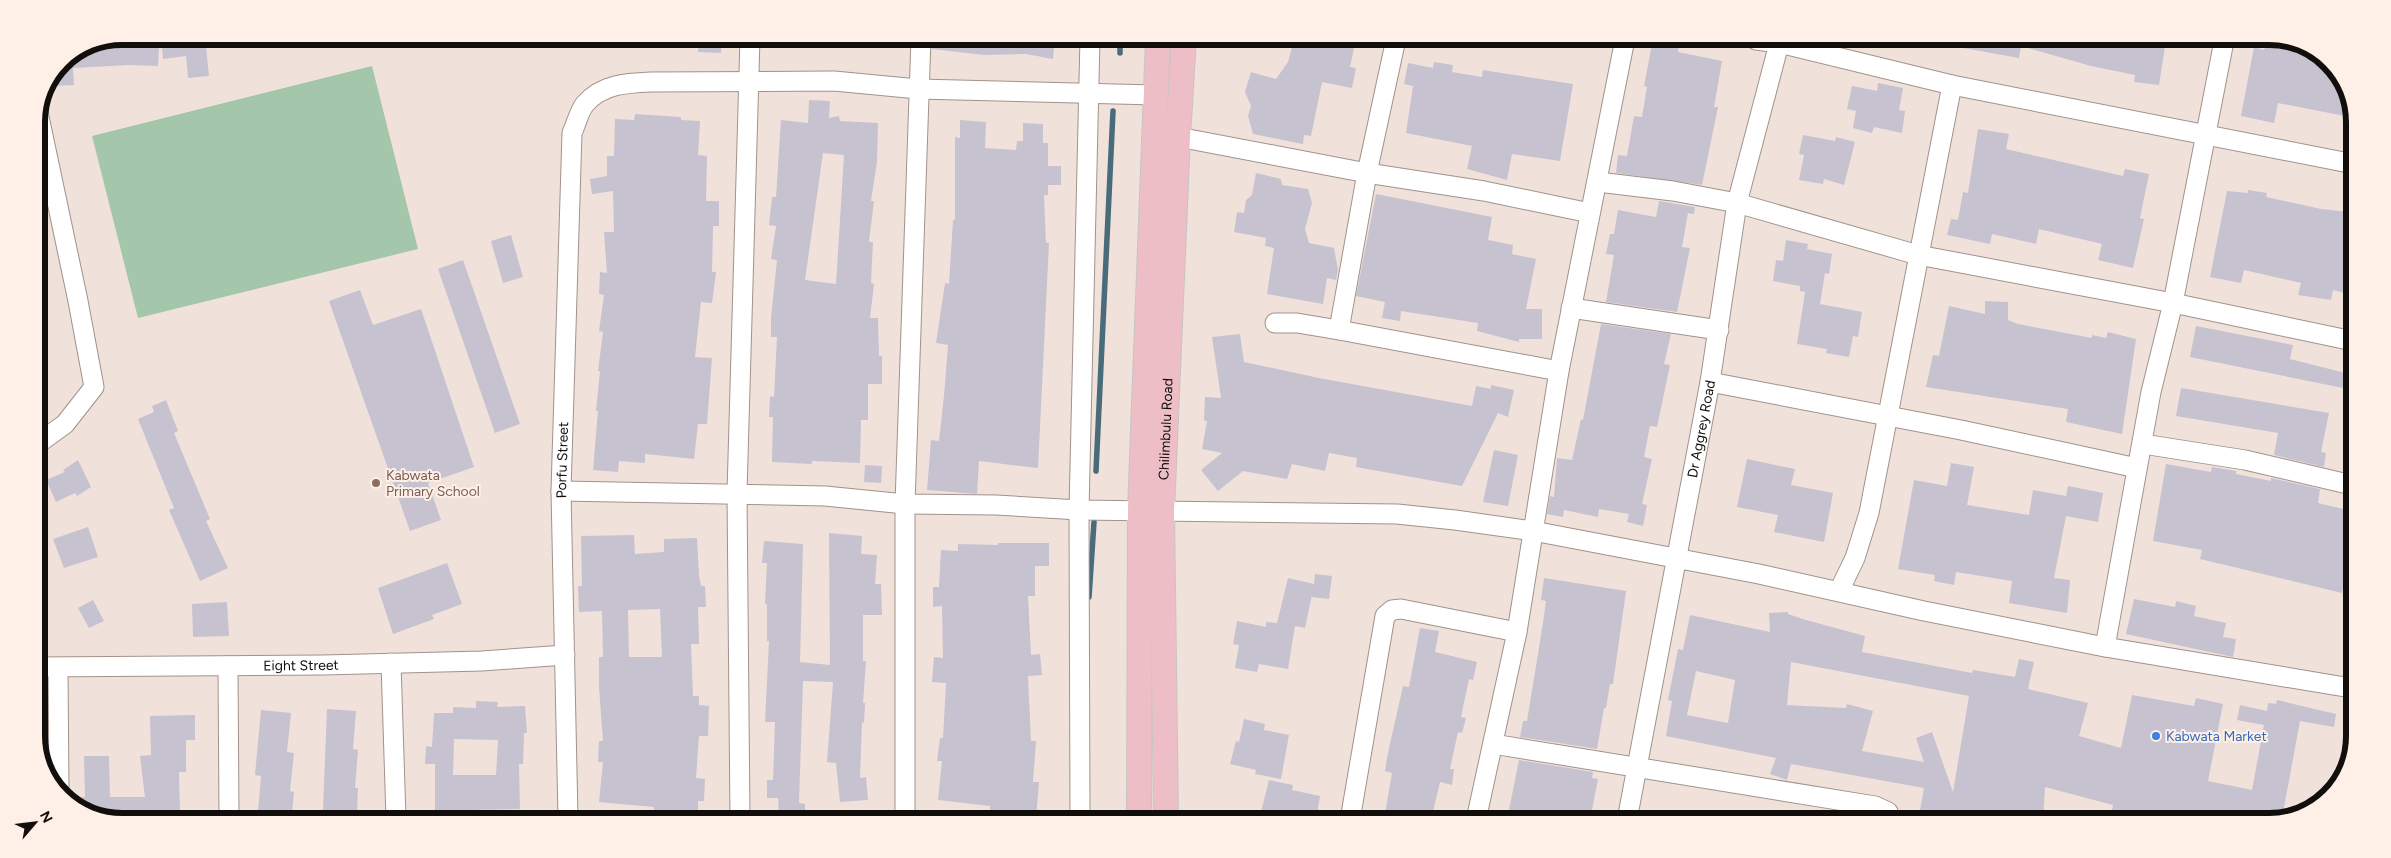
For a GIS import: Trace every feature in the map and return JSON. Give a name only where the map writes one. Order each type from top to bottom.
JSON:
[{"type":"main road","name":"Chilimbulu Road","points":[[1139,813],[1151,510],[1158,45]]},
{"type":"main road","name":"Chilimbulu Road","points":[[1166,813],[1151,510],[1184,45]]},
{"type":"street","points":[[740,813],[737,494],[750,45]]},
{"type":"street","points":[[905,813],[905,504],[921,45]]},
{"type":"street","points":[[1080,813],[1079,510],[1090,45]]},
{"type":"street","points":[[1339,330],[1367,173],[1395,45]]},
{"type":"street","points":[[1478,813],[1517,632],[1559,371],[1590,213],[1598,182],[1618,45]]},
{"type":"street","name":"Dr Aggrey Road","points":[[1628,813],[1710,382],[1738,203],[1779,45]]},
{"type":"street","points":[[1795,45],[1952,86],[2346,162]]},
{"type":"street","points":[[2105,647],[2151,392],[2173,303],[2223,45]]},
{"type":"street","points":[[749,81],[834,81],[918,88],[1156,95]]},
{"type":"street","name":"Porfu Street","points":[[568,813],[561,491],[572,133],[584,105],[599,92],[621,83],[749,81]]},
{"type":"street","points":[[1839,591],[1855,558],[1869,513],[1952,86]]},
{"type":"street","points":[[45,135],[94,387],[65,424],[45,438]]},
{"type":"street","points":[[1178,137],[1367,173],[1484,191],[1590,213]]},
{"type":"street","points":[[1598,182],[1673,191],[1738,203],[1918,255],[2173,303],[2346,340]]},
{"type":"street","points":[[1571,308],[1719,330]]},
{"type":"street","points":[[1275,323],[1297,323],[1339,330],[1559,371]]},
{"type":"street","points":[[1710,382],[1961,430],[2137,468]]},
{"type":"street","points":[[2143,444],[2244,460],[2346,484]]},
{"type":"street","points":[[561,491],[825,496],[905,504],[1079,510],[1397,514],[1533,531],[1677,560],[1759,574],[1924,611],[2105,647],[2346,687]]},
{"type":"street","points":[[1351,813],[1385,616],[1392,610],[1401,609],[1517,632]]},
{"type":"street","name":"Eight Street","points":[[45,667],[482,661],[565,655]]},
{"type":"street","points":[[391,663],[396,813]]},
{"type":"street","points":[[228,666],[229,813]]},
{"type":"street","points":[[58,668],[59,780]]},
{"type":"street","points":[[1493,744],[1875,806],[1888,813]]},
{"type":"green space","points":[[372,66],[418,249],[138,318],[92,136]]},
{"type":"building","points":[[122,45],[159,47],[158,66],[129,65],[73,68],[74,85],[54,86],[67,67],[92,51],[107,46]]},
{"type":"building","points":[[162,45],[206,45],[209,76],[188,78],[186,56],[163,59]]},
{"type":"building","points":[[698,45],[722,45],[721,53],[698,52]]},
{"type":"building","points":[[932,45],[1054,45],[1053,59],[1026,54],[984,55],[932,49]]},
{"type":"building","points":[[1292,45],[1355,45],[1350,67],[1356,68],[1352,88],[1322,82],[1311,136],[1304,135],[1303,144],[1253,134],[1248,116],[1251,106],[1245,92],[1251,72],[1276,79],[1288,62]]},
{"type":"building","points":[[1652,45],[1679,45],[1678,52],[1722,61],[1714,107],[1718,107],[1702,185],[1616,173],[1618,155],[1627,156],[1634,116],[1642,117],[1647,87],[1644,86]]},
{"type":"building","points":[[1963,45],[2165,45],[2159,85],[2134,82],[2135,75],[2091,66],[2021,46],[2019,58],[1963,48]]},
{"type":"building","points":[[2265,45],[2284,46],[2303,53],[2320,64],[2336,83],[2346,116],[2278,103],[2274,123],[2241,116],[2254,47],[2264,50]]},
{"type":"building","points":[[1434,62],[1453,65],[1452,72],[1482,77],[1483,70],[1573,84],[1560,161],[1512,154],[1507,180],[1467,169],[1472,146],[1406,133],[1413,86],[1404,84],[1408,63],[1433,68]]},
{"type":"building","points":[[1878,83],[1903,88],[1899,110],[1905,111],[1902,133],[1874,127],[1872,133],[1853,128],[1856,111],[1847,109],[1852,86],[1877,91]]},
{"type":"building","points":[[809,100],[830,101],[829,118],[839,116],[840,121],[878,123],[877,162],[871,201],[874,201],[869,242],[873,242],[871,283],[874,284],[870,318],[878,318],[879,356],[882,356],[882,384],[868,384],[868,420],[861,420],[860,463],[812,461],[812,464],[772,462],[773,417],[769,417],[770,396],[774,397],[777,337],[771,337],[771,318],[777,260],[771,259],[776,226],[769,225],[772,197],[776,197],[781,120],[808,123]],"holes":[[[823,153],[844,155],[836,284],[805,280]]]},
{"type":"building","points":[[635,114],[681,117],[681,120],[700,121],[698,155],[707,156],[706,201],[719,201],[719,226],[713,226],[712,272],[716,272],[712,303],[701,302],[695,357],[712,358],[707,424],[698,424],[694,459],[645,454],[645,463],[619,461],[618,472],[593,470],[598,411],[596,411],[600,371],[598,371],[603,332],[599,331],[604,295],[599,294],[600,272],[607,273],[604,232],[614,232],[613,191],[592,194],[590,179],[607,176],[607,156],[614,156],[615,119],[634,120]]},
{"type":"building","points":[[960,120],[986,122],[985,148],[1016,150],[1017,141],[1023,141],[1023,123],[1043,124],[1043,143],[1048,143],[1048,166],[1061,166],[1061,185],[1048,185],[1048,195],[1044,195],[1046,243],[1049,243],[1038,468],[979,461],[977,494],[927,490],[931,440],[939,441],[944,396],[948,345],[936,343],[945,283],[949,284],[953,220],[955,220],[955,137],[960,138]]},
{"type":"building","points":[[1978,129],[2009,134],[2006,149],[2123,176],[2125,169],[2149,174],[2140,218],[2144,219],[2133,268],[2098,260],[2102,244],[2039,229],[2036,244],[1992,234],[1990,244],[1947,235],[1951,219],[1958,220],[1963,192],[1968,193]]},
{"type":"building","points":[[1803,135],[1835,141],[1836,137],[1855,142],[1844,185],[1824,179],[1823,184],[1799,180],[1804,155],[1799,154]]},
{"type":"building","points":[[1256,173],[1281,179],[1282,185],[1308,189],[1312,203],[1305,229],[1309,243],[1334,248],[1338,270],[1336,280],[1327,278],[1323,304],[1267,294],[1274,248],[1265,246],[1266,238],[1234,232],[1237,212],[1244,213],[1246,200],[1252,195]]},
{"type":"building","points":[[2248,190],[2267,193],[2266,197],[2321,209],[2346,212],[2346,293],[2333,290],[2331,300],[2298,295],[2301,283],[2244,270],[2241,283],[2210,277],[2227,191],[2248,193]]},
{"type":"building","points":[[1376,194],[1492,217],[1488,240],[1513,245],[1512,254],[1536,259],[1526,309],[1542,309],[1542,339],[1519,339],[1519,342],[1477,331],[1478,323],[1401,311],[1400,321],[1382,318],[1385,302],[1356,296]]},
{"type":"building","points":[[1659,201],[1695,207],[1694,214],[1688,213],[1682,247],[1690,248],[1677,312],[1606,302],[1614,255],[1606,254],[1610,234],[1614,234],[1618,210],[1656,217]]},
{"type":"building","points":[[511,235],[523,277],[503,283],[491,241]]},
{"type":"building","points":[[1786,240],[1808,244],[1807,249],[1832,254],[1829,274],[1825,273],[1820,304],[1862,312],[1858,337],[1853,336],[1849,357],[1826,353],[1827,349],[1797,344],[1805,292],[1800,291],[1800,286],[1773,281],[1776,260],[1783,261]]},
{"type":"building","points":[[463,260],[520,424],[495,433],[438,269]]},
{"type":"building","points":[[360,290],[373,325],[421,309],[474,467],[428,483],[441,520],[410,531],[329,301]]},
{"type":"building","points":[[1985,301],[2008,302],[2008,320],[2018,324],[2092,338],[2092,335],[2106,338],[2108,332],[2136,339],[2122,434],[2066,422],[2068,409],[1926,387],[1933,355],[1939,356],[1949,306],[1985,314]]},
{"type":"building","points":[[1601,324],[1671,334],[1664,364],[1670,365],[1657,427],[1650,426],[1644,457],[1652,459],[1642,504],[1647,505],[1643,526],[1627,522],[1629,514],[1599,509],[1598,517],[1564,510],[1563,517],[1547,514],[1550,496],[1554,497],[1557,458],[1572,460],[1581,419],[1583,420]]},
{"type":"building","points":[[2196,326],[2293,345],[2290,359],[2346,373],[2346,389],[2190,357]]},
{"type":"building","points":[[1240,334],[1244,362],[1319,378],[1472,406],[1476,386],[1491,389],[1491,385],[1514,390],[1508,417],[1498,413],[1462,486],[1356,467],[1357,458],[1329,453],[1325,471],[1292,464],[1287,479],[1243,471],[1218,491],[1201,470],[1222,453],[1202,449],[1207,421],[1204,420],[1205,397],[1221,398],[1212,337]]},
{"type":"building","points":[[2181,388],[2329,413],[2321,452],[2326,453],[2324,467],[2274,455],[2278,433],[2176,416]]},
{"type":"building","points":[[166,400],[178,431],[174,433],[210,519],[206,521],[228,568],[200,581],[169,510],[174,508],[138,419],[154,412],[152,406]]},
{"type":"building","points":[[1494,450],[1518,455],[1508,506],[1483,502]]},
{"type":"building","points":[[1747,459],[1795,469],[1791,485],[1833,493],[1824,542],[1774,532],[1778,515],[1737,507]]},
{"type":"building","points":[[78,460],[91,487],[77,496],[75,493],[56,502],[46,480],[65,472],[63,470]]},
{"type":"building","points":[[1951,463],[1974,467],[1967,505],[2029,515],[2033,490],[2066,496],[2068,486],[2103,493],[2098,522],[2066,516],[2054,578],[2070,580],[2067,613],[2009,603],[2012,581],[1956,572],[1954,585],[1934,581],[1935,575],[1898,569],[1914,480],[1947,486]]},
{"type":"building","points":[[2166,464],[2211,472],[2212,467],[2236,471],[2236,474],[2271,481],[2271,478],[2320,489],[2318,503],[2346,510],[2346,575],[2342,593],[2200,559],[2202,550],[2153,541]]},
{"type":"building","points":[[865,465],[882,466],[881,483],[864,482]]},
{"type":"building","points":[[88,527],[98,557],[64,568],[53,539]]},
{"type":"building","points":[[829,533],[862,536],[861,554],[877,555],[875,584],[881,584],[882,615],[863,615],[863,661],[866,661],[860,778],[866,777],[868,800],[840,802],[836,763],[827,762],[833,682],[803,681],[799,803],[805,804],[805,813],[779,813],[778,798],[767,798],[767,780],[773,780],[775,722],[765,722],[769,641],[767,641],[767,604],[765,604],[767,563],[762,563],[764,541],[803,544],[800,662],[830,665]]},
{"type":"building","points":[[634,535],[635,554],[664,552],[664,539],[697,538],[699,576],[701,586],[705,586],[706,607],[698,607],[699,644],[691,644],[693,696],[699,696],[699,705],[709,706],[708,736],[699,736],[696,778],[705,779],[704,801],[698,801],[698,813],[654,813],[654,807],[599,802],[603,762],[598,762],[599,741],[603,741],[599,687],[599,657],[603,657],[602,611],[579,612],[578,586],[582,586],[581,536]],"holes":[[[660,609],[662,657],[629,657],[628,610]]]},
{"type":"building","points":[[998,543],[1049,543],[1049,566],[1035,566],[1035,596],[1028,596],[1031,655],[1040,654],[1042,675],[1028,676],[1031,741],[1036,741],[1033,782],[1039,782],[1036,813],[991,813],[990,806],[938,800],[942,761],[937,761],[940,738],[943,738],[946,683],[932,682],[934,657],[943,658],[942,606],[933,607],[933,587],[939,587],[941,550],[958,551],[958,544],[998,545]]},
{"type":"building","points":[[447,563],[462,604],[432,615],[434,619],[393,634],[378,588]]},
{"type":"building","points":[[1315,574],[1332,576],[1329,599],[1312,597],[1312,595],[1305,628],[1295,626],[1288,669],[1259,664],[1257,672],[1235,668],[1239,645],[1233,644],[1237,621],[1266,627],[1266,622],[1277,623],[1288,578],[1314,584]]},
{"type":"building","points":[[1544,578],[1626,591],[1613,684],[1610,684],[1606,708],[1604,708],[1597,749],[1520,737],[1523,721],[1527,721],[1543,623],[1546,601],[1541,600]]},
{"type":"building","points":[[2134,599],[2175,607],[2176,601],[2196,606],[2194,616],[2226,623],[2223,637],[2236,639],[2233,657],[2126,634]]},
{"type":"building","points":[[93,600],[104,621],[89,628],[78,608]]},
{"type":"building","points":[[227,602],[229,636],[193,637],[192,604]]},
{"type":"building","points":[[1788,612],[1788,614],[1806,620],[1865,636],[1862,652],[1972,673],[1973,670],[2015,677],[2019,659],[2034,662],[2028,689],[2088,703],[2079,736],[2121,748],[2132,695],[2194,706],[2196,698],[2223,704],[2208,781],[2252,790],[2264,725],[2237,720],[2240,705],[2267,711],[2268,703],[2276,704],[2277,700],[2336,714],[2334,727],[2300,721],[2283,811],[2269,813],[2112,813],[2113,805],[2045,787],[2043,813],[1919,813],[1924,788],[1791,764],[1787,780],[1770,774],[1776,758],[1666,736],[1672,701],[1668,700],[1678,649],[1683,650],[1690,615],[1770,632],[1769,613]],"holes":[[[1791,662],[1969,696],[1953,792],[1932,732],[1916,738],[1924,762],[1862,751],[1873,711],[1847,704],[1846,708],[1787,705]],[[1696,671],[1735,680],[1728,723],[1687,715]]]},
{"type":"building","points":[[1420,628],[1439,631],[1435,652],[1477,662],[1473,680],[1469,679],[1461,717],[1466,718],[1462,733],[1458,732],[1450,769],[1454,769],[1452,785],[1440,782],[1433,813],[1385,813],[1392,773],[1385,771],[1388,753],[1403,686],[1409,687]]},
{"type":"building","points":[[476,701],[498,702],[497,707],[525,706],[527,733],[524,733],[523,764],[519,764],[520,809],[466,810],[466,813],[435,813],[435,764],[425,764],[426,746],[432,747],[434,713],[453,713],[453,707],[476,708]],"holes":[[[454,739],[498,740],[496,775],[453,775]]]},
{"type":"building","points":[[327,709],[356,711],[353,749],[358,750],[355,788],[358,788],[357,811],[323,810]]},
{"type":"building","points":[[261,710],[291,713],[287,752],[294,753],[290,791],[294,792],[292,813],[258,811],[261,776],[255,775]]},
{"type":"building","points":[[195,715],[195,740],[186,740],[186,772],[179,772],[180,813],[107,812],[88,805],[76,798],[85,797],[84,756],[109,756],[110,797],[145,797],[140,756],[151,755],[150,716]]},
{"type":"building","points":[[1244,719],[1265,724],[1264,730],[1289,735],[1281,779],[1255,774],[1256,770],[1230,764],[1236,741],[1239,742]]},
{"type":"building","points":[[1519,760],[1593,772],[1592,778],[1598,779],[1591,813],[1508,813]]},
{"type":"building","points":[[1269,780],[1293,785],[1292,790],[1320,796],[1317,813],[1261,813]]},
{"type":"waterway","points":[[1120,45],[1120,53]]},
{"type":"waterway","points":[[1096,471],[1113,111]]},
{"type":"waterway","points":[[1089,597],[1094,522]]},
{"type":"place","name":"Kabwata Primary School","points":[[376,483]]},
{"type":"place","name":"Kabwata Market","points":[[2156,736]]}]
